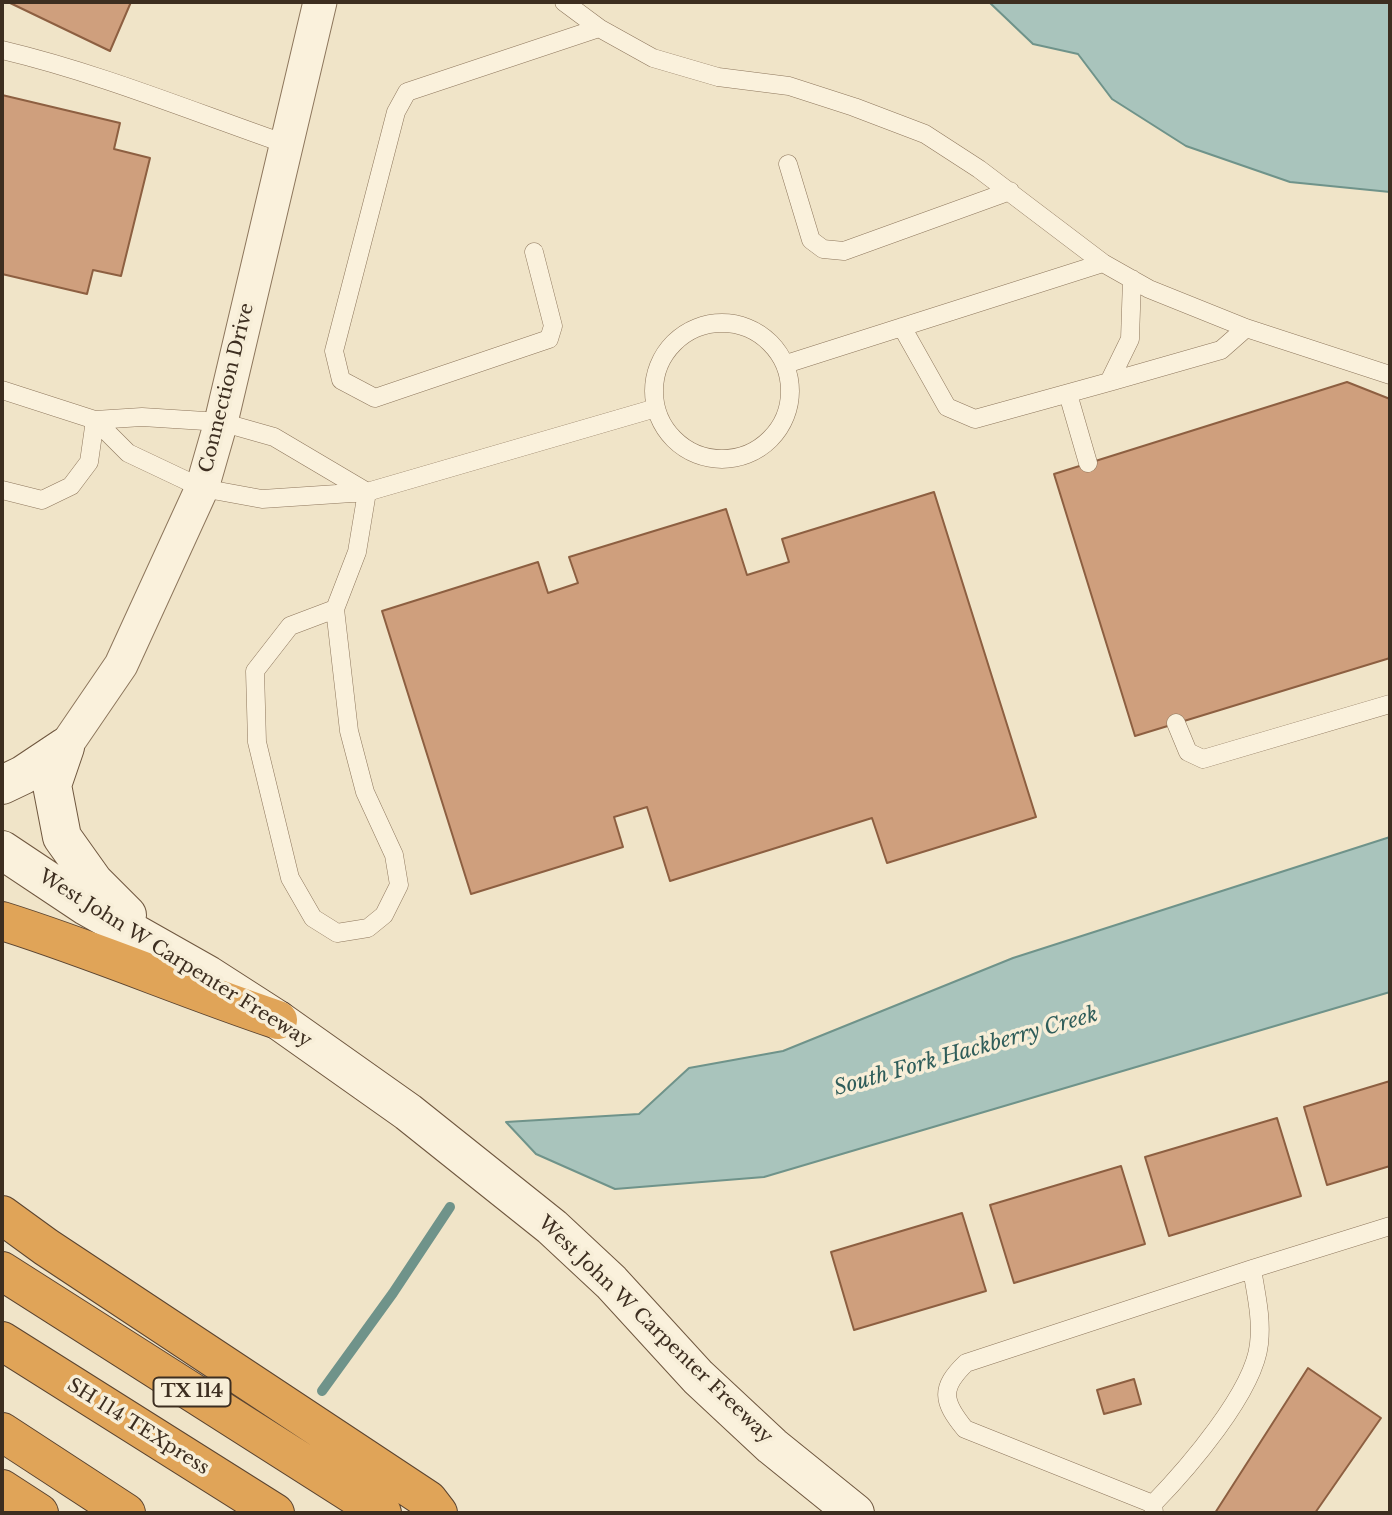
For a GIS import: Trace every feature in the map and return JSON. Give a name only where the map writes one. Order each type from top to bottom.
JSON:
[{"type":"highway","points":[[2,921],[46,934],[226,1003],[278,1020]]},
{"type":"highway","points":[[2,1215],[57,1255],[428,1500],[438,1513]]},
{"type":"highway","name":"TX 114","points":[[2,1271],[382,1513]]},
{"type":"highway","name":"SH 114 TEXpress","points":[[2,1341],[275,1513]]},
{"type":"highway","points":[[2,1432],[126,1513]]},
{"type":"highway","points":[[2,1489],[39,1513]]},
{"type":"main road","points":[[2,785],[23,775],[65,747]]},
{"type":"main road","points":[[65,747],[52,785],[62,837],[94,882],[161,948]]},
{"type":"main road","name":"West John W Carpenter Freeway","points":[[2,850],[86,906],[161,948],[278,1020],[408,1112],[535,1213],[611,1282],[698,1377],[772,1446],[850,1511]]},
{"type":"street","name":"Connection Drive","points":[[65,747],[121,665],[202,488],[221,422],[320,2]]},
{"type":"lane","points":[[564,2],[599,28],[653,58],[718,77],[789,86],[925,134],[1010,191],[1103,263],[1149,289],[1246,328],[1390,375]]},
{"type":"lane","points":[[534,252],[553,327],[549,338],[375,398],[341,380],[334,351],[396,112],[407,92],[599,28]]},
{"type":"lane","points":[[2,50],[126,85],[286,144]]},
{"type":"lane","points":[[788,164],[811,240],[823,249],[844,250],[1010,191]]},
{"type":"lane","points":[[786,364],[1103,263]]},
{"type":"lane","points":[[1110,382],[1130,338],[1132,279]]},
{"type":"lane","points":[[711,323],[734,323],[756,331],[774,345],[786,364],[791,386],[789,408],[780,429],[764,445],[744,456],[722,459],[700,456],[680,444],[664,428],[656,408],[653,385],[659,363],[672,344],[690,330],[711,323]]},
{"type":"lane","points":[[902,327],[947,407],[975,419],[1221,350],[1246,328]]},
{"type":"lane","points":[[2,390],[95,420],[142,417],[221,422],[274,437],[367,492]]},
{"type":"lane","points":[[1068,394],[1088,463]]},
{"type":"lane","points":[[95,420],[128,453],[202,488],[262,499],[367,492],[656,408]]},
{"type":"lane","points":[[2,490],[42,500],[71,486],[89,462],[95,420]]},
{"type":"lane","points":[[335,609],[290,626],[255,671],[257,742],[290,877],[313,918],[337,933],[368,928],[384,915],[399,885],[394,855],[365,792],[348,731],[335,609],[357,552],[367,492]]},
{"type":"lane","points":[[1176,723],[1188,752],[1203,760],[1390,704]]},
{"type":"lane","points":[[1252,1269],[1260,1319],[1259,1346],[1248,1383],[1189,1466],[1153,1509],[965,1429],[953,1415],[947,1399],[950,1379],[967,1363],[1252,1269],[1390,1226]]},
{"type":"water","points":[[989,2],[1390,2],[1390,192],[1290,182],[1186,146],[1112,99],[1078,54],[1033,44]]},
{"type":"water","points":[[1390,837],[1390,992],[764,1177],[615,1189],[536,1154],[506,1122],[639,1114],[689,1068],[783,1051],[1013,958]]},
{"type":"building","points":[[8,2],[131,2],[110,51]]},
{"type":"building","points":[[2,95],[120,123],[114,149],[150,158],[121,276],[93,270],[87,294],[2,274]]},
{"type":"building","points":[[1347,382],[1390,399],[1390,658],[1135,736],[1054,474]]},
{"type":"building","points":[[934,492],[1036,817],[887,863],[872,818],[670,881],[647,807],[614,817],[623,847],[471,894],[382,611],[538,562],[548,593],[578,583],[569,557],[726,509],[747,575],[789,562],[782,539]]},
{"type":"building","points":[[1390,1081],[1390,1166],[1327,1185],[1304,1107]]},
{"type":"building","points":[[1277,1118],[1301,1196],[1169,1236],[1145,1157]]},
{"type":"building","points":[[1121,1166],[1145,1244],[1014,1283],[990,1205]]},
{"type":"building","points":[[962,1213],[986,1291],[854,1330],[831,1252]]},
{"type":"building","points":[[1308,1368],[1381,1418],[1315,1513],[1215,1513]]},
{"type":"building","points":[[1134,1379],[1141,1404],[1104,1414],[1097,1390]]},
{"type":"waterway","name":"South Fork Hackberry Creek","points":[[322,1391],[393,1293],[450,1207]]}]
